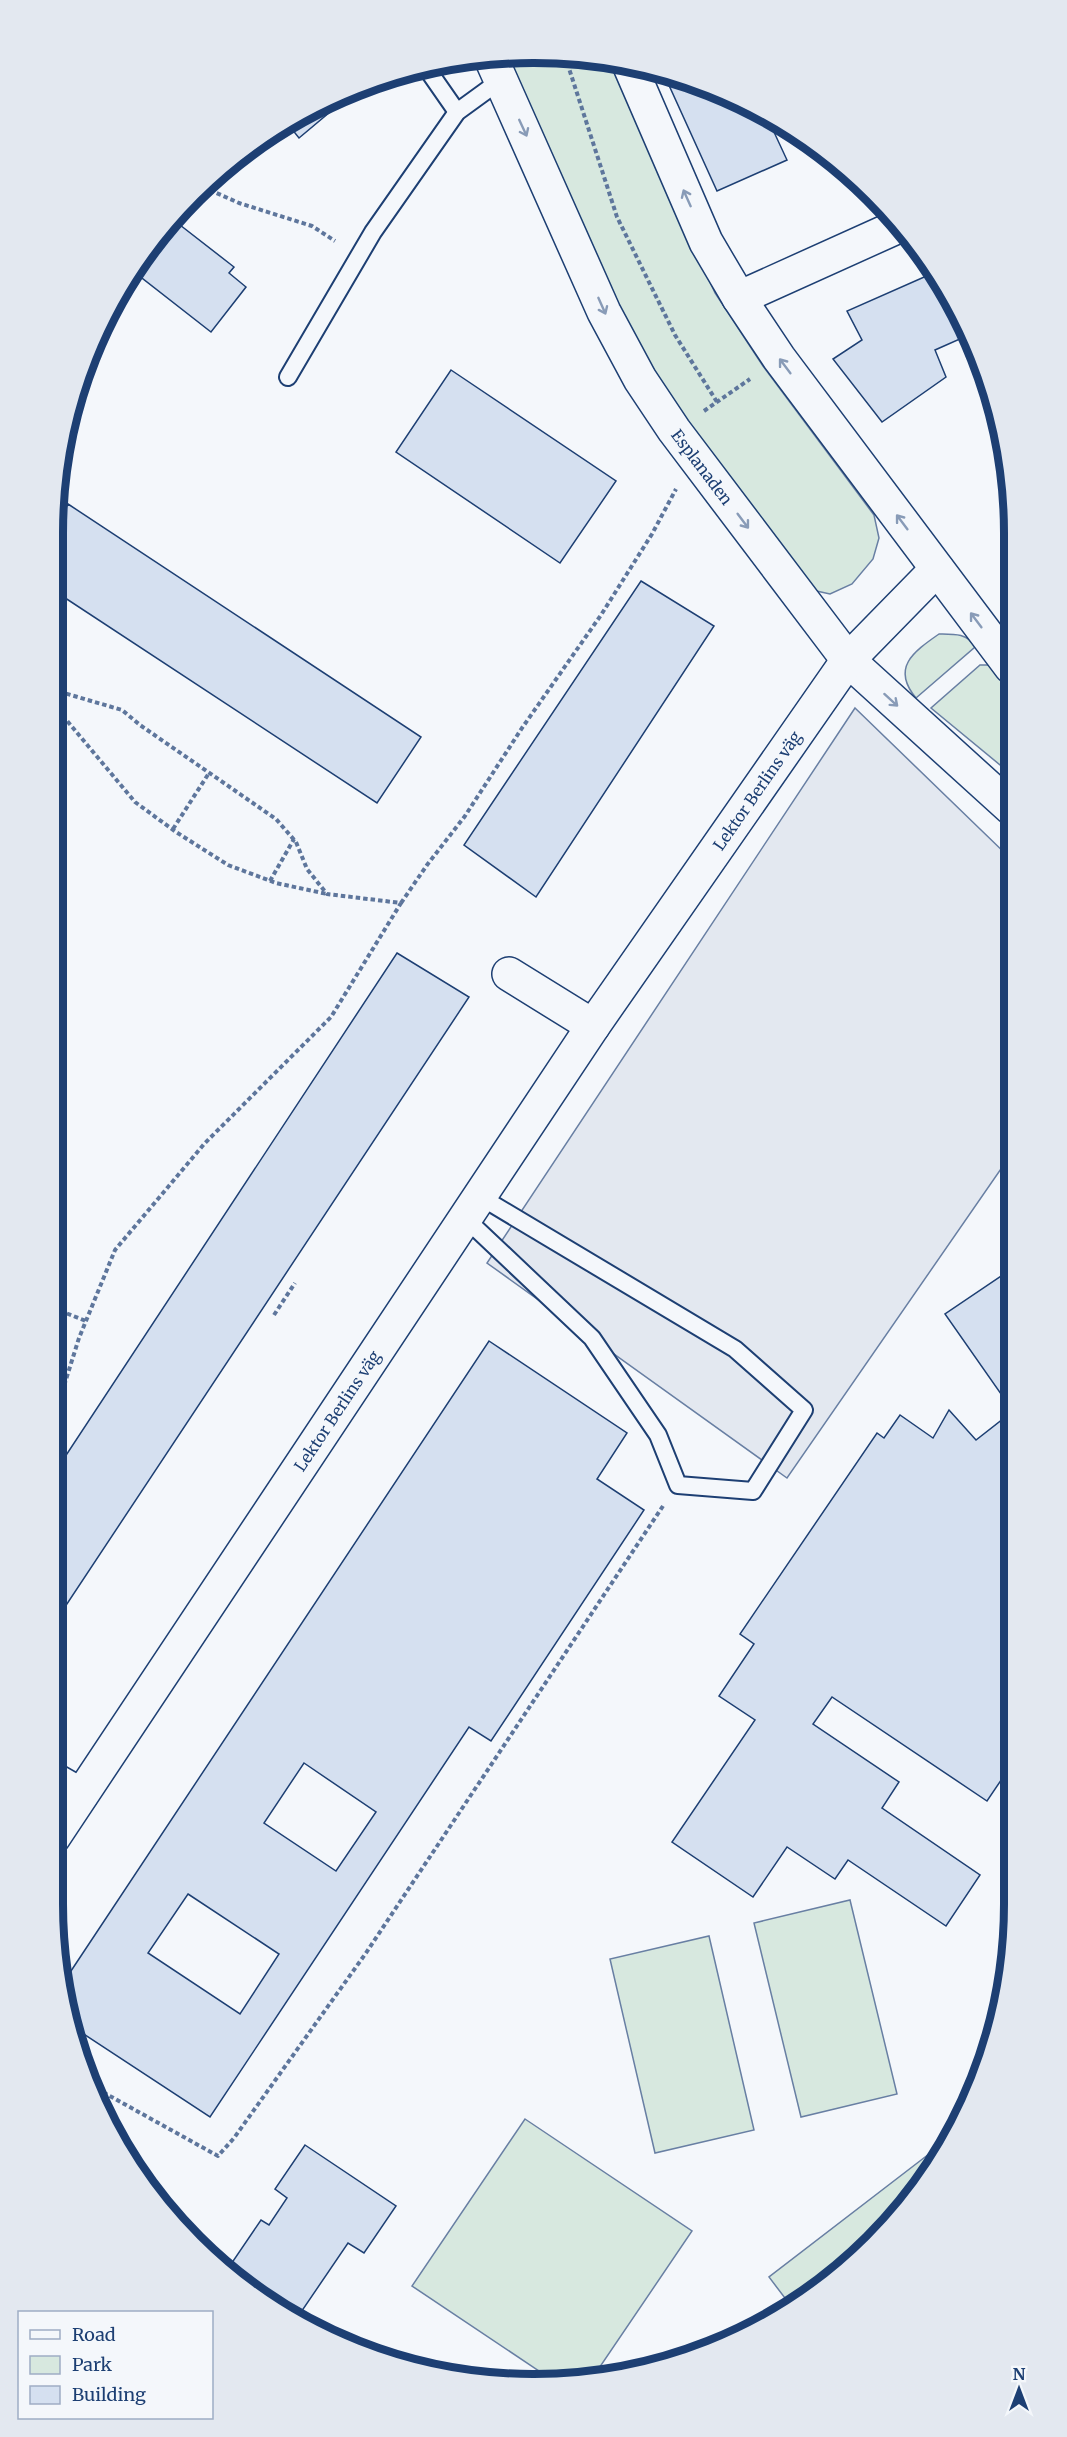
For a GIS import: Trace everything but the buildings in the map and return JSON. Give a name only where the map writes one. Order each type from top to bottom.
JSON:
[{"type":"street","name":"Esplanaden","points":[[496,68],[604,312],[640,379],[674,430],[848,660],[1004,802]]},
{"type":"street","points":[[633,74],[706,242],[739,298],[779,358],[1004,658]]},
{"type":"street","points":[[739,298],[892,229]]},
{"type":"street","name":"Lektor Berlins väg","points":[[63,1822],[593,1026],[848,660],[937,569]]},
{"type":"street","points":[[509,974],[593,1026]]},
{"type":"street","points":[[63,1785],[81,1796]]},
{"type":"lane","points":[[288,377],[373,232],[457,112],[496,68]]},
{"type":"lane","points":[[431,75],[457,112]]},
{"type":"lane","points":[[472,1207],[735,1349],[804,1410],[753,1491],[678,1485],[658,1435],[592,1338],[472,1207]]},
{"type":"path","points":[[568,64],[618,217],[675,334],[717,402]]},
{"type":"path","points":[[212,191],[238,203],[312,226],[359,256]]},
{"type":"path","points":[[674,430],[779,358]]},
{"type":"path","points":[[63,1389],[86,1321],[115,1250],[205,1143],[331,1017],[426,864],[465,816],[522,728],[601,615],[652,534],[694,456]]},
{"type":"path","points":[[63,693],[122,710],[140,725],[276,819],[294,839],[307,869],[327,894]]},
{"type":"path","points":[[63,717],[135,802],[172,829],[228,864],[270,880],[327,894],[401,903]]},
{"type":"path","points":[[172,829],[209,773]]},
{"type":"path","points":[[270,880],[294,839]]},
{"type":"path","points":[[274,1315],[295,1283]]},
{"type":"path","points":[[63,1312],[86,1321]]},
{"type":"path","points":[[103,2092],[218,2156],[234,2138],[366,1953],[678,1485]]},
{"type":"green space","points":[[509,64],[564,64],[615,70],[715,293],[763,366],[874,515],[879,538],[873,559],[852,584],[830,594],[812,590],[674,404],[626,322]]},
{"type":"green space","points":[[939,634],[955,634],[964,637],[975,647],[916,698],[905,678],[905,669],[914,654]]},
{"type":"green space","points":[[980,665],[990,665],[1004,684],[1004,768],[931,708]]},
{"type":"green space","points":[[850,1900],[897,2094],[801,2117],[754,1923]]},
{"type":"green space","points":[[709,1936],[754,2130],[655,2153],[610,1959]]},
{"type":"green space","points":[[525,2119],[692,2231],[598,2369],[543,2374],[412,2286]]},
{"type":"green space","points":[[934,2150],[907,2190],[887,2214],[844,2257],[820,2277],[787,2300],[769,2277]]},
{"type":"shaded area","points":[[855,708],[1004,852],[1004,1165],[787,1478],[487,1263]]}]
